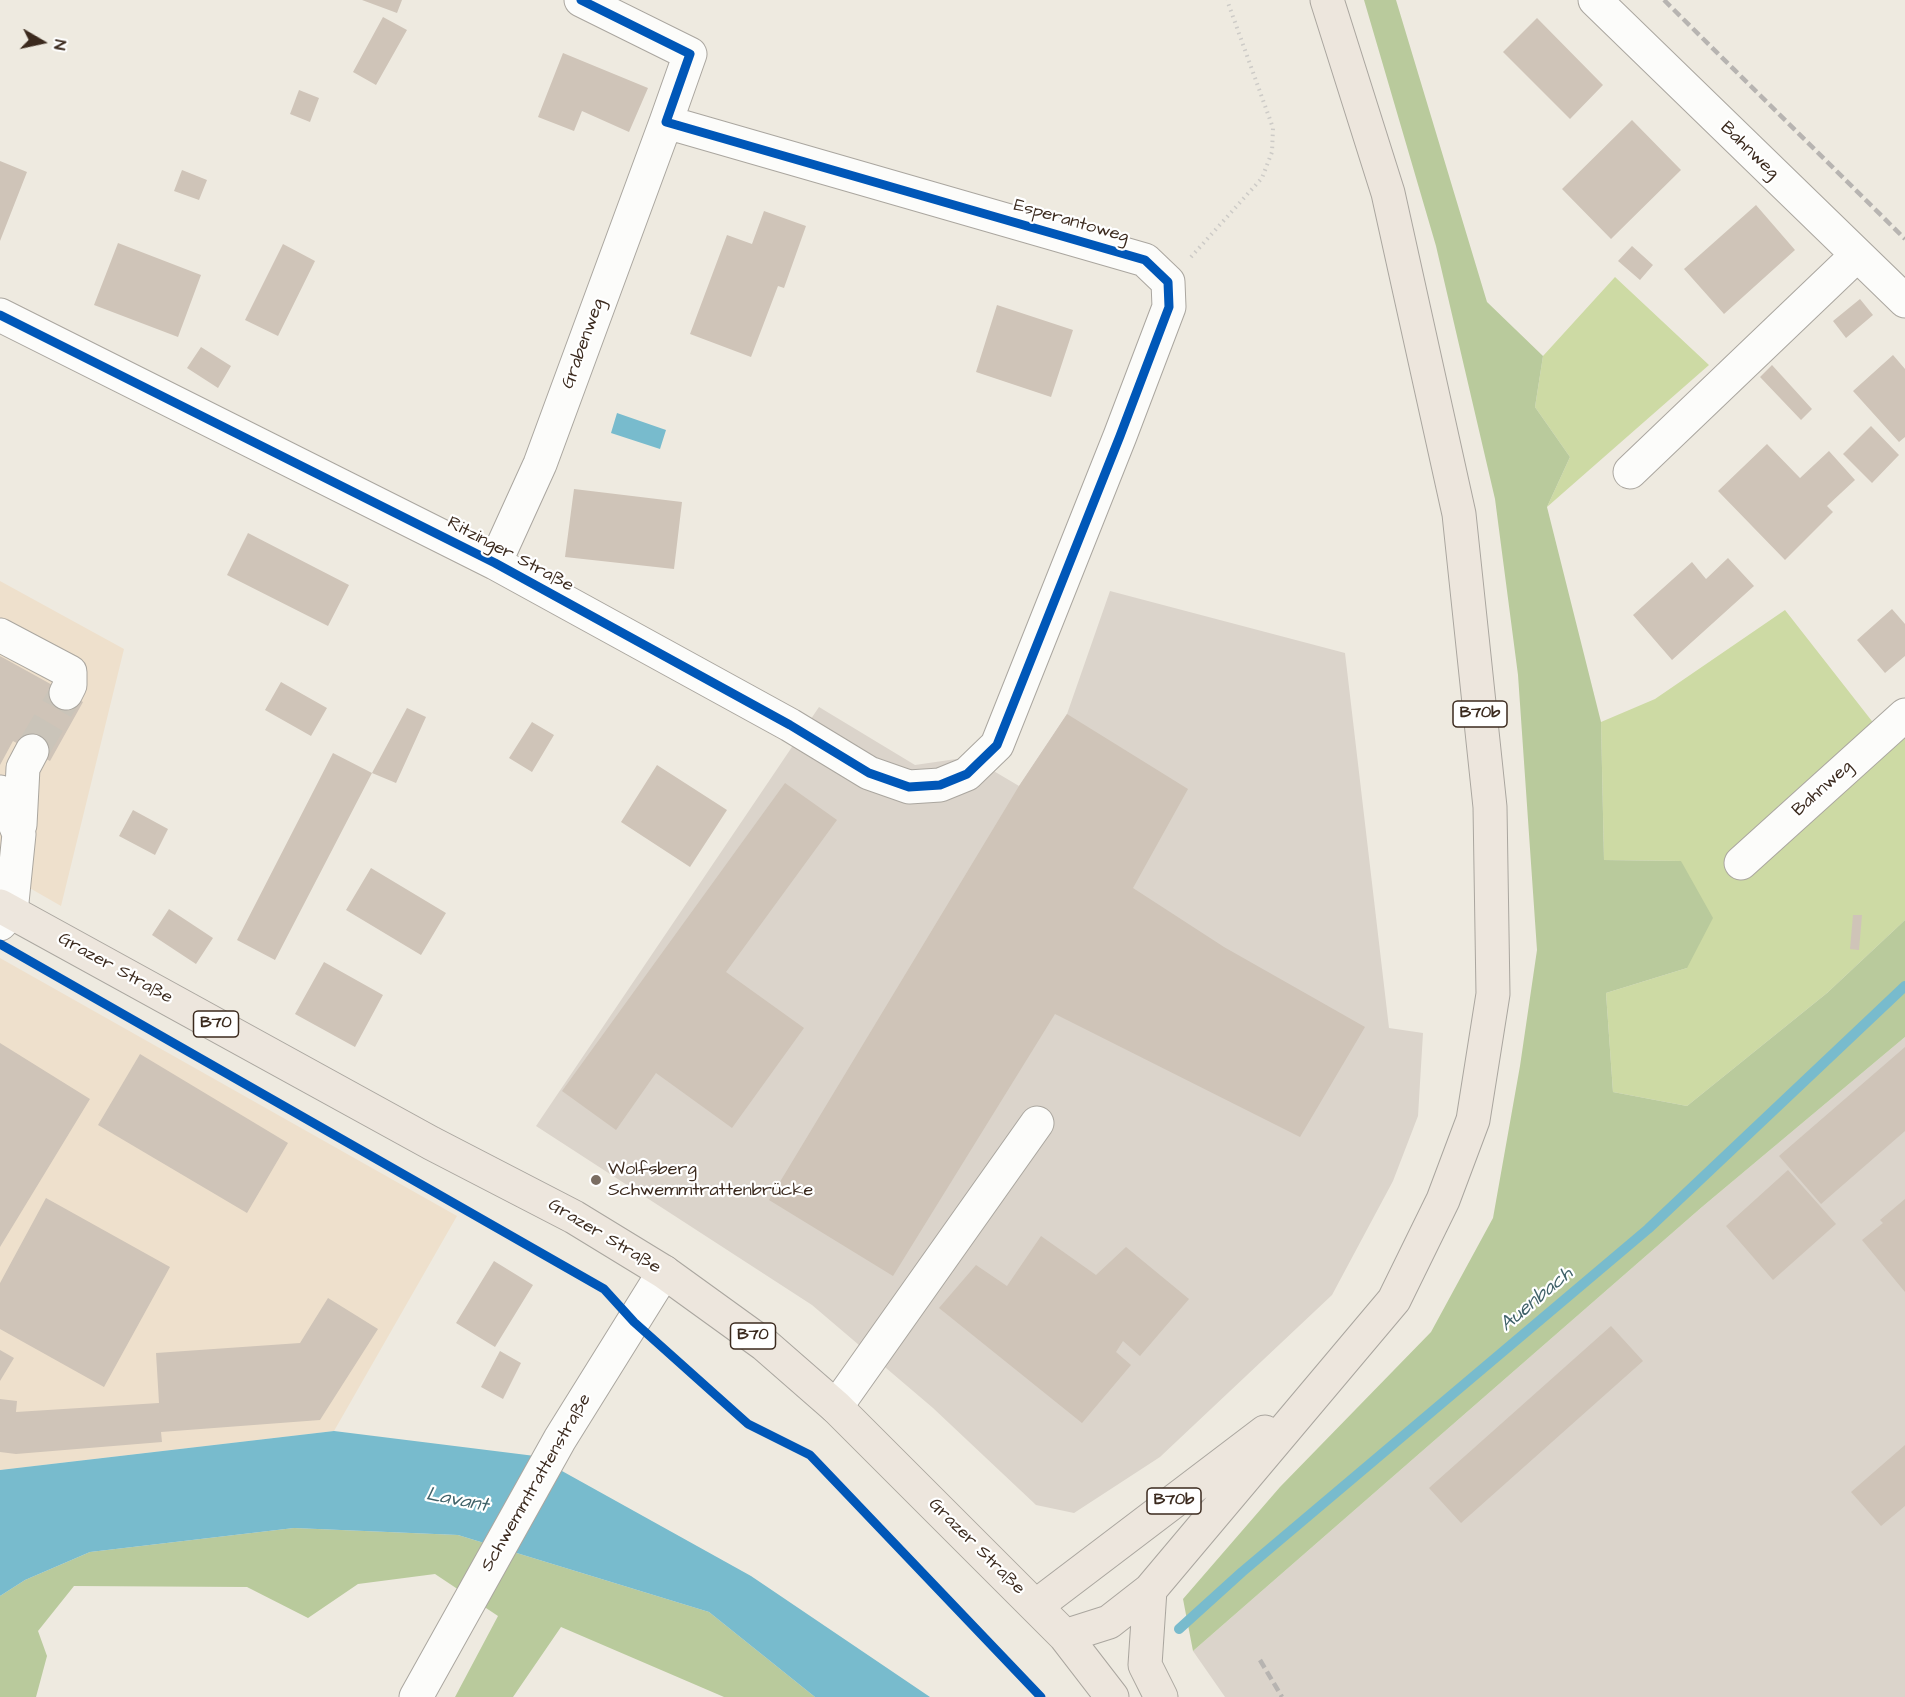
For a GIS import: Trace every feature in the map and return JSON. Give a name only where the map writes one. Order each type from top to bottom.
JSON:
[{"type":"main road","name":"B70b","points":[[1065,1636],[1109,1622],[1150,1590],[1394,1300],[1443,1200],[1473,1120],[1493,994],[1490,807],[1459,514],[1388,193],[1327,0]]},
{"type":"main road","name":"Grazer Straße","points":[[4,914],[574,1217],[664,1272],[765,1345],[836,1407],[1065,1636],[1112,1697]]},
{"type":"main road","name":"B70b","points":[[1036,1606],[1312,1396]]},
{"type":"main road","points":[[1150,1590],[1145,1665],[1161,1697]]},
{"type":"street","points":[[581,0],[690,54],[666,122]]},
{"type":"street","name":"Bahnweg","points":[[1595,0],[1905,302]]},
{"type":"street","name":"Esperantoweg","points":[[666,122],[1145,260],[1168,282]]},
{"type":"street","name":"Grabenweg","points":[[495,563],[540,464],[666,122]]},
{"type":"street","points":[[1629,472],[1857,256]]},
{"type":"street","name":"Ritzinger Straße","points":[[3,323],[495,563],[790,725],[869,774],[909,787],[940,786],[968,774],[997,746],[1169,307],[1168,282]]},
{"type":"street","points":[[0,635],[70,672],[70,685],[66,693]]},
{"type":"street","name":"Bahnweg","points":[[1741,863],[1905,715]]},
{"type":"street","points":[[4,914],[19,834],[23,768],[32,752]]},
{"type":"street","points":[[0,792],[19,834]]},
{"type":"street","points":[[836,1407],[1037,1123]]},
{"type":"street","name":"Schwemmtrattenstraße","points":[[416,1697],[560,1439],[664,1272]]},
{"type":"path","points":[[1168,282],[1262,178],[1272,152],[1273,128],[1227,0]]},
{"type":"shaded area","points":[[0,581],[124,649],[61,906],[0,871]]},
{"type":"shaded area","points":[[1110,591],[1345,653],[1389,1028],[1423,1033],[1418,1116],[1393,1181],[1332,1295],[1160,1457],[1074,1513],[1036,1505],[933,1408],[812,1305],[536,1126],[819,707],[915,765],[970,757],[1019,786],[1067,714]]},
{"type":"shaded area","points":[[0,958],[457,1216],[334,1431],[0,1470]]},
{"type":"shaded area","points":[[1905,1037],[1905,1697],[1225,1697],[1193,1651],[1702,1207]]},
{"type":"green space","points":[[1364,0],[1396,0],[1487,302],[1543,356],[1535,407],[1570,457],[1547,507],[1601,722],[1604,860],[1681,861],[1713,918],[1687,968],[1606,993],[1613,1092],[1687,1106],[1827,993],[1905,920],[1905,1037],[1702,1207],[1193,1651],[1183,1599],[1280,1487],[1431,1332],[1493,1218],[1520,1066],[1537,950],[1518,675],[1495,499],[1436,246]]},
{"type":"green space","points":[[1615,277],[1709,365],[1547,507],[1570,457],[1535,407],[1543,356]]},
{"type":"green space","points":[[1785,610],[1893,748],[1905,738],[1905,920],[1827,993],[1687,1106],[1613,1092],[1606,993],[1687,968],[1681,861],[1604,860],[1601,722],[1655,699]]},
{"type":"green space","points":[[294,1528],[458,1535],[709,1612],[815,1697],[724,1697],[561,1627],[513,1697],[455,1697],[498,1616],[435,1574],[358,1584],[308,1618],[247,1587],[74,1586],[38,1631],[47,1656],[36,1697],[0,1697],[0,1596],[25,1580],[90,1552]]},
{"type":"water","points":[[617,413],[666,430],[660,449],[611,433]]},
{"type":"water","name":"Lavant","points":[[334,1431],[535,1456],[751,1576],[930,1697],[815,1697],[709,1612],[458,1535],[294,1528],[90,1552],[25,1580],[0,1596],[0,1470]]},
{"type":"building","points":[[362,0],[402,0],[397,13]]},
{"type":"building","points":[[383,17],[407,30],[376,85],[353,72]]},
{"type":"building","points":[[1537,18],[1603,85],[1570,119],[1503,52]]},
{"type":"building","points":[[563,53],[648,88],[629,132],[582,111],[574,131],[538,117]]},
{"type":"building","points":[[299,90],[319,98],[310,122],[290,114]]},
{"type":"building","points":[[1632,120],[1681,170],[1611,239],[1562,189]]},
{"type":"building","points":[[0,161],[27,172],[0,241]]},
{"type":"building","points":[[182,170],[207,180],[199,200],[174,191]]},
{"type":"building","points":[[1756,205],[1795,250],[1724,314],[1684,269]]},
{"type":"building","points":[[764,211],[806,226],[784,288],[778,286],[751,357],[690,334],[727,235],[752,244]]},
{"type":"building","points":[[118,243],[201,275],[178,337],[94,305]]},
{"type":"building","points":[[283,244],[315,261],[278,336],[245,320]]},
{"type":"building","points":[[1632,246],[1653,265],[1640,280],[1618,261]]},
{"type":"building","points":[[1860,299],[1873,315],[1846,338],[1833,321]]},
{"type":"building","points":[[997,305],[1073,330],[1051,397],[976,372]]},
{"type":"building","points":[[201,347],[231,366],[218,388],[187,368]]},
{"type":"building","points":[[1893,355],[1905,369],[1905,437],[1899,442],[1853,391]]},
{"type":"building","points":[[1772,365],[1812,409],[1801,420],[1760,377]]},
{"type":"building","points":[[1871,426],[1899,455],[1872,483],[1843,454]]},
{"type":"building","points":[[1767,444],[1800,478],[1829,451],[1855,480],[1827,506],[1833,512],[1785,560],[1718,491]]},
{"type":"building","points":[[574,489],[682,502],[674,569],[565,557]]},
{"type":"building","points":[[248,533],[349,585],[328,626],[227,575]]},
{"type":"building","points":[[1728,558],[1754,586],[1672,660],[1633,615],[1692,562],[1706,579]]},
{"type":"building","points":[[1892,609],[1905,624],[1905,656],[1885,673],[1857,640]]},
{"type":"building","points":[[0,656],[83,702],[50,761],[13,741],[0,765]]},
{"type":"building","points":[[281,682],[327,708],[311,736],[265,710]]},
{"type":"building","points":[[407,708],[426,717],[396,783],[372,773]]},
{"type":"building","points":[[1067,714],[1188,789],[1133,888],[1224,947],[1365,1027],[1300,1137],[1055,1014],[893,1276],[769,1200],[1019,786]]},
{"type":"building","points":[[532,722],[554,735],[532,772],[509,758]]},
{"type":"building","points":[[333,753],[372,773],[275,960],[237,940]]},
{"type":"building","points":[[657,765],[727,810],[690,867],[621,822]]},
{"type":"building","points":[[785,783],[837,820],[726,972],[804,1028],[732,1128],[656,1073],[616,1130],[562,1091]]},
{"type":"building","points":[[133,810],[168,829],[155,855],[119,836]]},
{"type":"building","points":[[371,868],[446,913],[421,955],[346,910]]},
{"type":"building","points":[[169,909],[213,938],[196,964],[152,935]]},
{"type":"building","points":[[1853,915],[1862,915],[1859,950],[1850,949]]},
{"type":"building","points":[[324,962],[383,995],[355,1047],[295,1014]]},
{"type":"building","points":[[0,1043],[90,1099],[0,1247]]},
{"type":"building","points":[[1905,1047],[1905,1131],[1821,1204],[1779,1156]]},
{"type":"building","points":[[140,1054],[288,1143],[247,1213],[98,1125]]},
{"type":"building","points":[[1788,1170],[1836,1224],[1773,1280],[1726,1226]]},
{"type":"building","points":[[46,1198],[170,1267],[104,1387],[0,1329],[0,1283]]},
{"type":"building","points":[[1905,1199],[1905,1292],[1862,1240],[1883,1223],[1880,1220]]},
{"type":"building","points":[[1041,1236],[1096,1275],[1126,1247],[1189,1299],[1140,1356],[1123,1341],[1116,1352],[1131,1365],[1082,1423],[939,1308],[976,1265],[1007,1286]]},
{"type":"building","points":[[494,1261],[533,1285],[495,1347],[456,1323]]},
{"type":"building","points":[[328,1298],[378,1329],[320,1420],[161,1432],[162,1442],[16,1454],[0,1452],[0,1399],[17,1401],[16,1412],[159,1403],[156,1353],[300,1343]]},
{"type":"building","points":[[1611,1326],[1643,1361],[1461,1523],[1429,1488]]},
{"type":"building","points":[[0,1350],[14,1358],[0,1381]]},
{"type":"building","points":[[500,1351],[521,1363],[503,1399],[481,1387]]},
{"type":"building","points":[[1905,1445],[1905,1506],[1881,1526],[1851,1492]]},
{"type":"waterway","name":"Auenbach","points":[[1179,1629],[1242,1572],[1648,1229],[1905,986]]},
{"type":"tunnel","points":[[32,751],[66,693]]},
{"type":"railway","points":[[1664,0],[1905,239]]},
{"type":"railway","points":[[1260,1660],[1282,1697]]},
{"type":"cycle path","points":[[0,315],[495,563],[790,725],[869,773],[909,787],[940,785],[967,774],[997,745],[1169,307],[1168,282],[1145,260],[666,122],[690,54],[581,0]]},
{"type":"cycle path","points":[[0,944],[604,1289],[634,1322],[748,1424],[810,1455],[1041,1697]]},
{"type":"place","name":"Wolfsberg Schwemmtrattenbrücke","points":[[596,1180]]}]
